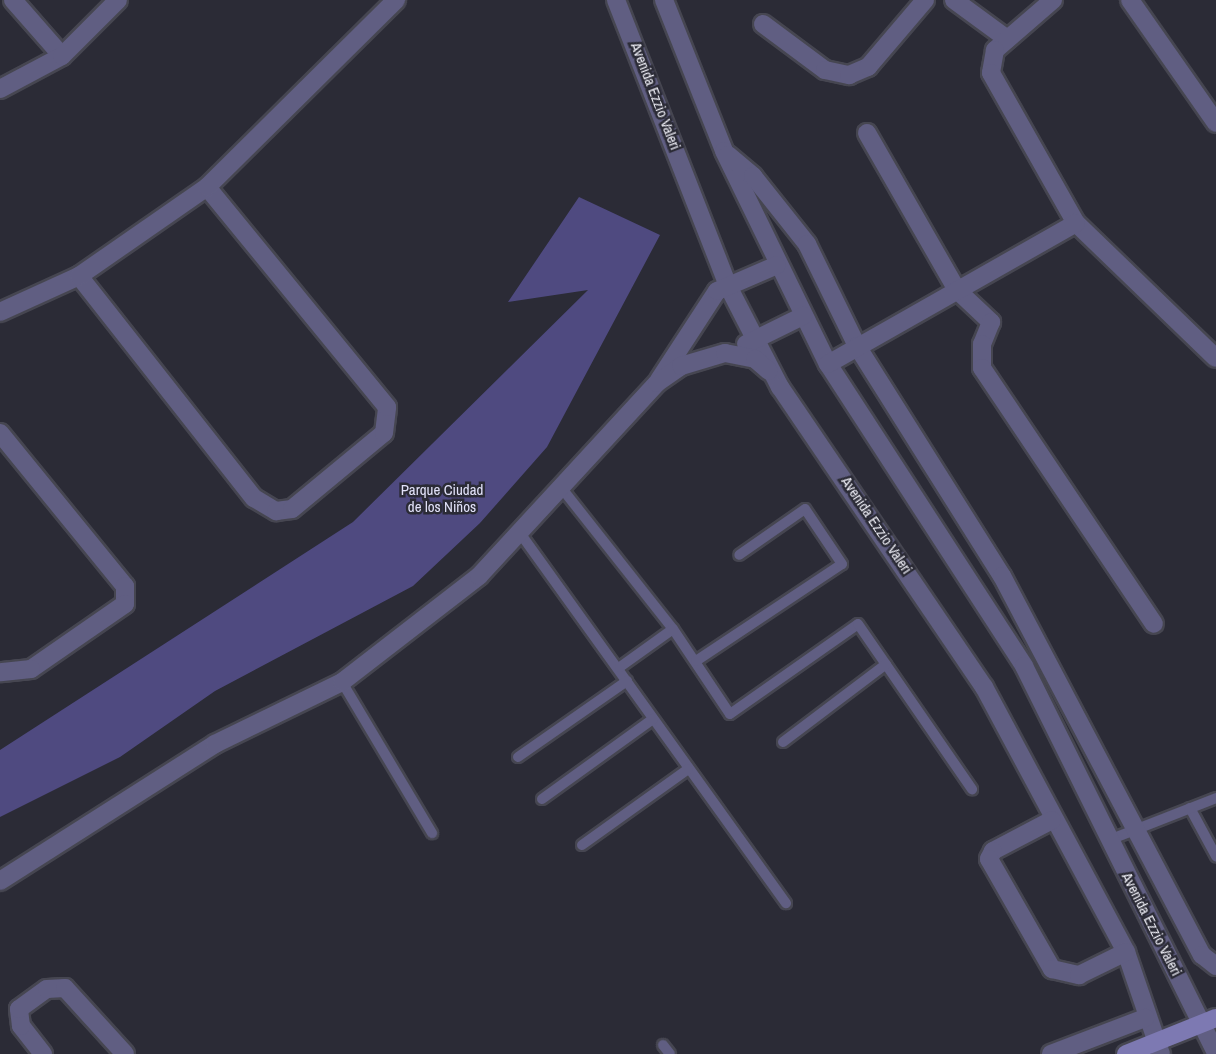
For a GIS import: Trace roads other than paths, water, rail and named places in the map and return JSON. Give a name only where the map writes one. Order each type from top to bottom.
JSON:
[{"type":"street","points":[[13,0],[62,56]]},
{"type":"street","points":[[0,88],[62,56],[118,0]]},
{"type":"street","points":[[0,312],[79,276],[207,187],[396,0]]},
{"type":"street","name":"Avenida Ezzio Valeri","points":[[616,0],[728,286],[780,387],[984,687],[1052,820],[1126,952],[1145,1018],[1157,1048]]},
{"type":"street","name":"Avenida Ezzio Valeri","points":[[664,0],[724,151],[777,265],[828,364],[980,593],[1024,666],[1109,840],[1209,1020],[1216,1053]]},
{"type":"street","points":[[763,24],[825,70],[849,75],[868,68],[925,0]]},
{"type":"street","points":[[954,0],[1007,39]]},
{"type":"street","points":[[1053,0],[1007,39],[990,60],[991,73],[1076,223],[1216,358]]},
{"type":"street","points":[[1130,0],[1216,123]]},
{"type":"street","points":[[867,133],[957,290],[992,322],[982,344],[982,368],[1154,624]]},
{"type":"street","points":[[724,151],[753,176],[807,244],[857,346],[1002,576],[1137,827],[1202,955],[1216,966]]},
{"type":"street","points":[[79,276],[254,498],[276,511],[292,509],[384,433],[387,407],[207,187]]},
{"type":"street","points":[[828,364],[1076,223]]},
{"type":"street","points":[[0,881],[215,744],[342,682],[479,576],[657,383],[703,307],[728,286],[777,265]]},
{"type":"street","points":[[657,383],[693,360],[725,353],[803,316]]},
{"type":"street","points":[[725,353],[766,366],[780,387]]},
{"type":"street","points":[[0,433],[125,586],[125,604],[31,669],[0,672]]},
{"type":"street","points":[[980,593],[1002,576]]},
{"type":"street","points":[[1052,820],[993,851],[989,859],[1052,969],[1079,975],[1126,952]]},
{"type":"street","points":[[43,1054],[21,1026],[19,1010],[46,989],[65,988],[124,1054]]},
{"type":"street","points":[[1052,1054],[1145,1018]]},
{"type":"street","points":[[1126,1054],[1157,1048],[1209,1020]]},
{"type":"lane","points":[[560,486],[673,629],[730,714],[858,624],[972,789]]},
{"type":"lane","points":[[696,661],[842,564],[805,509],[739,555]]},
{"type":"lane","points":[[520,533],[620,667],[652,718],[786,903]]},
{"type":"lane","points":[[620,667],[673,629]]},
{"type":"lane","points":[[783,742],[886,664]]},
{"type":"lane","points":[[518,757],[627,681]]},
{"type":"lane","points":[[342,682],[432,833]]},
{"type":"lane","points":[[542,799],[652,718]]},
{"type":"lane","points":[[582,845],[688,769]]},
{"type":"lane","points":[[1109,840],[1137,827],[1216,798]]},
{"type":"lane","points":[[1190,808],[1216,856]]},
{"type":"park label","name":"Parque Ciudad de los Niños","points":[[442,498]]}]
